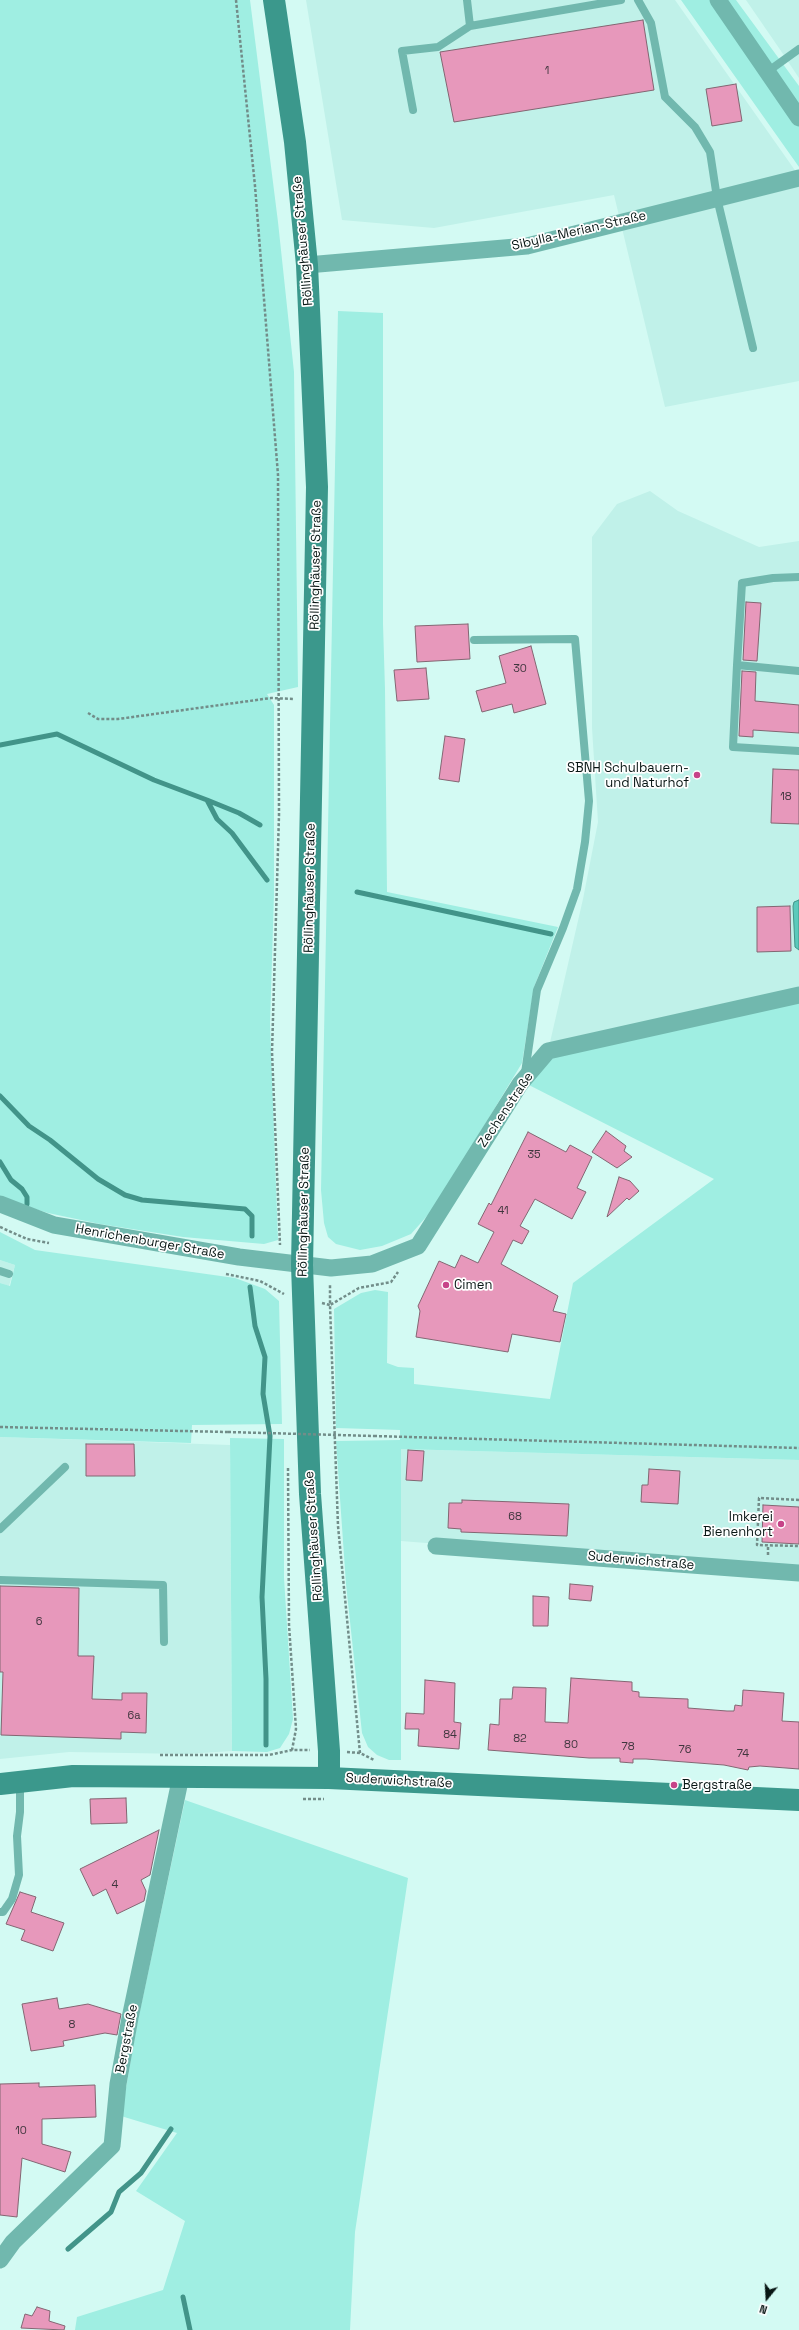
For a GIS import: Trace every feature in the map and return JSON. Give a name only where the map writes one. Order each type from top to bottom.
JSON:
[{"type":"main road","name":"Röllinghäuser Straße","points":[[274,0],[295,142],[307,265],[317,487],[302,1265],[310,1494],[329,1751],[329,1778]]},
{"type":"main road","name":"Suderwichstraße","points":[[10,1783],[73,1776],[329,1778],[799,1800]]},
{"type":"street","points":[[718,0],[799,118]]},
{"type":"street","name":"Sibylla-Merian-Straße","points":[[307,265],[527,246],[799,178]]},
{"type":"street","name":"Zechenstraße","points":[[302,1265],[331,1268],[372,1264],[418,1246],[523,1082],[548,1051],[799,996]]},
{"type":"street","name":"Henrichenburger Straße","points":[[0,1204],[54,1225],[239,1257],[302,1265]]},
{"type":"street","name":"Suderwichstraße","points":[[436,1546],[799,1573]]},
{"type":"street","name":"Bergstraße","points":[[0,2260],[13,2242],[112,2146],[118,2084],[129,2025],[181,1776]]},
{"type":"lane","points":[[467,0],[470,26]]},
{"type":"lane","points":[[413,110],[402,51],[438,46],[470,26],[621,0]]},
{"type":"lane","points":[[638,0],[651,23],[665,97],[695,127],[710,152],[717,198],[753,348]]},
{"type":"lane","points":[[767,72],[799,49]]},
{"type":"lane","points":[[799,577],[773,578],[742,583],[733,747],[799,751]]},
{"type":"lane","points":[[474,640],[575,639],[589,801],[585,842],[577,889],[563,928],[537,990],[523,1082]]},
{"type":"lane","points":[[737,665],[799,671]]},
{"type":"lane","points":[[0,1271],[9,1274]]},
{"type":"lane","points":[[0,1529],[65,1468]]},
{"type":"lane","points":[[0,1580],[163,1585],[164,1642]]},
{"type":"lane","points":[[0,1912],[3,1912],[12,1899],[19,1875],[17,1836],[20,1812],[10,1783]]},
{"type":"path","points":[[236,0],[256,194],[278,475],[278,816],[272,1052],[280,1239]]},
{"type":"path","points":[[88,713],[98,719],[118,719],[278,698],[313,698]]},
{"type":"path","points":[[360,1753],[338,1526],[330,1305],[360,1288],[391,1282],[400,1270]]},
{"type":"path","points":[[283,1294],[283,1302]]},
{"type":"path","points":[[0,1427],[799,1448]]},
{"type":"path","points":[[287,1428],[287,1436]]},
{"type":"path","points":[[288,1460],[289,1625],[296,1729],[292,1750]]},
{"type":"path","points":[[799,1500],[759,1498],[757,1545],[799,1546]]},
{"type":"shaded area","points":[[0,0],[250,0],[278,222],[294,372],[298,687],[267,694],[274,705],[274,894],[270,1024],[278,1240],[264,1244],[183,1237],[100,1224],[48,1213],[0,1198]]},
{"type":"shaded area","points":[[306,0],[675,0],[799,176],[799,381],[665,407],[614,195],[434,228],[342,220]]},
{"type":"shaded area","points":[[681,0],[736,0],[799,86],[799,167]]},
{"type":"shaded area","points":[[746,0],[799,0],[799,78],[781,51]]},
{"type":"shaded area","points":[[338,311],[383,313],[383,624],[387,892],[558,927],[534,987],[522,1063],[435,1207],[411,1234],[382,1246],[360,1250],[336,1244],[328,1237],[324,1223],[321,1190]]},
{"type":"shaded area","name":"SBNH Schulbauern- und Naturhof","points":[[650,491],[678,511],[759,547],[799,541],[799,995],[548,1051],[583,899],[598,822],[592,728],[592,537],[617,504]]},
{"type":"shaded area","points":[[799,900],[799,950],[795,947],[793,906],[794,902]]},
{"type":"shaded area","points":[[799,995],[799,1460],[401,1449],[401,1760],[389,1760],[377,1755],[368,1747],[362,1733],[346,1584],[336,1441],[400,1440],[400,1430],[336,1428],[334,1309],[361,1293],[375,1290],[388,1292],[387,1363],[398,1367],[414,1368],[414,1384],[550,1399],[573,1283],[714,1179],[523,1082],[548,1051]]},
{"type":"shaded area","points":[[0,1232],[35,1250],[235,1278],[265,1289],[279,1301],[282,1424],[192,1425],[191,1443],[0,1437],[0,1283],[10,1286],[15,1265],[0,1260]]},
{"type":"shaded area","points":[[0,1260],[15,1265],[9,1286],[0,1283]]},
{"type":"shaded area","points":[[0,1437],[230,1445],[232,1751],[186,1754],[69,1752],[0,1759]]},
{"type":"shaded area","points":[[230,1438],[284,1439],[284,1578],[293,1719],[289,1734],[280,1748],[267,1752],[232,1751]]},
{"type":"shaded area","points":[[401,1449],[799,1460],[799,1568],[577,1555],[401,1541]]},
{"type":"shaded area","points":[[185,1800],[408,1878],[355,2232],[350,2330],[75,2330],[77,2317],[163,2290],[185,2221],[136,2191],[177,2133],[121,2116],[138,2020]]},
{"type":"building","points":[[643,20],[654,90],[454,122],[440,52]]},
{"type":"building","points":[[736,84],[742,121],[712,126],[706,89]]},
{"type":"building","points":[[746,602],[761,603],[757,661],[743,660]]},
{"type":"building","points":[[468,624],[470,659],[417,662],[415,626]]},
{"type":"building","points":[[531,646],[546,704],[514,713],[512,704],[482,712],[476,691],[506,683],[499,656]]},
{"type":"building","points":[[426,668],[429,699],[397,701],[394,670]]},
{"type":"building","points":[[742,671],[756,672],[755,701],[799,705],[799,733],[753,730],[753,737],[739,736]]},
{"type":"building","points":[[445,736],[465,739],[459,782],[439,779]]},
{"type":"building","points":[[773,769],[799,770],[799,824],[771,823]]},
{"type":"building","points":[[790,906],[791,951],[757,952],[757,907]]},
{"type":"building","points":[[606,1131],[626,1146],[624,1151],[632,1157],[617,1168],[592,1152]]},
{"type":"building","points":[[528,1132],[566,1152],[570,1145],[592,1157],[577,1188],[586,1192],[572,1219],[535,1199],[520,1226],[529,1231],[522,1244],[513,1240],[501,1264],[558,1296],[553,1311],[566,1314],[560,1342],[512,1334],[508,1352],[416,1337],[420,1311],[418,1306],[439,1261],[455,1268],[461,1255],[478,1263],[494,1232],[478,1224],[489,1203],[491,1205]]},
{"type":"building","points":[[619,1177],[630,1181],[639,1191],[629,1200],[627,1198],[607,1217]]},
{"type":"building","points":[[86,1444],[134,1444],[135,1476],[86,1476]]},
{"type":"building","points":[[408,1450],[424,1451],[422,1481],[406,1480]]},
{"type":"building","points":[[649,1469],[680,1471],[678,1504],[641,1502],[642,1485],[648,1485]]},
{"type":"building","points":[[462,1500],[569,1504],[567,1536],[461,1532],[461,1529],[448,1528],[449,1503],[462,1503]]},
{"type":"building","name":"Imkerei Bienenhort","points":[[763,1505],[799,1507],[799,1544],[762,1542]]},
{"type":"building","points":[[570,1584],[593,1586],[591,1601],[569,1599]]},
{"type":"building","points":[[0,1586],[79,1588],[78,1656],[94,1656],[92,1699],[122,1700],[122,1693],[147,1693],[146,1733],[121,1732],[121,1739],[1,1735],[3,1672],[0,1672]]},
{"type":"building","points":[[533,1596],[549,1597],[548,1626],[533,1626]]},
{"type":"building","points":[[571,1678],[632,1682],[632,1691],[639,1692],[639,1697],[688,1699],[688,1708],[727,1711],[734,1711],[735,1705],[742,1706],[743,1690],[784,1693],[782,1721],[799,1722],[799,1769],[760,1766],[749,1767],[748,1770],[724,1765],[646,1759],[633,1759],[633,1763],[620,1762],[620,1758],[589,1758],[488,1750],[490,1724],[499,1725],[500,1699],[512,1699],[513,1687],[546,1688],[545,1722],[568,1723]]},
{"type":"building","points":[[425,1680],[455,1683],[454,1722],[461,1723],[459,1749],[418,1746],[419,1729],[405,1729],[406,1713],[424,1714]]},
{"type":"building","points":[[126,1798],[127,1823],[91,1824],[90,1799]]},
{"type":"building","points":[[159,1830],[150,1875],[141,1880],[146,1891],[144,1901],[117,1914],[106,1889],[93,1896],[80,1869]]},
{"type":"building","points":[[20,1892],[36,1897],[31,1912],[64,1923],[53,1951],[21,1940],[25,1930],[6,1924]]},
{"type":"building","points":[[57,1998],[59,2009],[88,2004],[121,2014],[117,2035],[105,2033],[63,2041],[64,2046],[31,2051],[22,2004]]},
{"type":"building","points":[[39,2083],[39,2087],[95,2085],[96,2117],[42,2119],[42,2144],[71,2152],[65,2172],[22,2158],[17,2217],[0,2215],[0,2084]]},
{"type":"building","points":[[37,2307],[50,2311],[49,2321],[65,2326],[64,2330],[21,2328],[25,2314],[32,2316]]},
{"type":"waterway","points":[[0,745],[57,734],[154,780],[207,800],[217,819],[232,833],[267,880]]},
{"type":"waterway","points":[[207,800],[239,813],[260,825]]},
{"type":"waterway","points":[[357,892],[551,934]]},
{"type":"waterway","points":[[0,1096],[29,1126],[50,1140],[98,1179],[125,1195],[142,1200],[245,1209],[252,1216],[252,1236]]},
{"type":"waterway","points":[[0,1162],[11,1180],[22,1189],[27,1197],[27,1204]]},
{"type":"waterway","points":[[250,1287],[255,1326],[265,1357],[263,1394],[270,1436],[262,1597],[266,1679],[266,1745]]},
{"type":"waterway","points":[[68,2249],[111,2212],[119,2192],[141,2173],[171,2129]]},
{"type":"waterway","points":[[183,2297],[190,2330]]},
{"type":"place","name":"SBNH Schulbauern- und Naturhof","points":[[697,775]]},
{"type":"place","name":"Cimen","points":[[446,1285]]},
{"type":"place","name":"Imkerei Bienenhort","points":[[781,1524]]},
{"type":"place","name":"Bergstraße","points":[[674,1785]]}]
